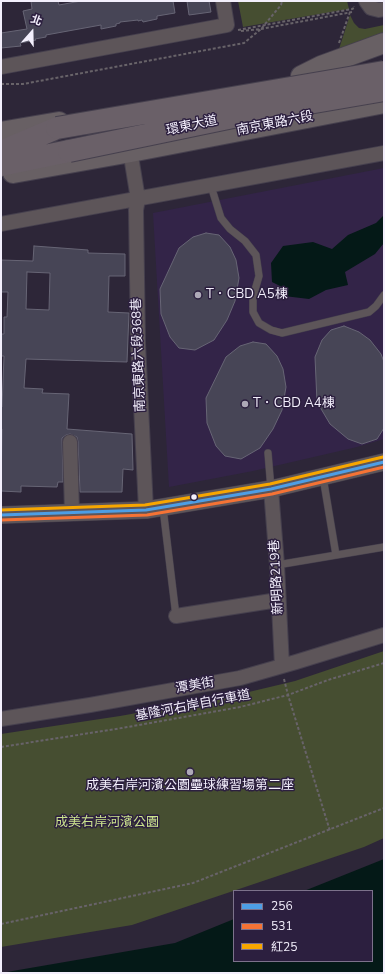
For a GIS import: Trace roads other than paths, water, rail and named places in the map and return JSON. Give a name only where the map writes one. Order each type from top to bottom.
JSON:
[{"type":"highway","name":"環東大道","points":[[1,147],[57,128],[384,72]]},
{"type":"highway","name":"環東大道","points":[[1,147],[69,151],[262,111],[384,90]]},
{"type":"main road","points":[[301,76],[321,66],[384,43]]},
{"type":"main road","points":[[1,147],[121,112],[301,76],[319,75],[384,64]]},
{"type":"main road","name":"南京東路六段","points":[[1,175],[131,152],[384,103]]},
{"type":"street","points":[[1,67],[227,25],[223,1]]},
{"type":"street","name":"南京東路六段368巷","points":[[121,112],[131,152],[138,199],[136,210],[138,343],[154,509]]},
{"type":"street","points":[[1,224],[384,153]]},
{"type":"street","points":[[70,442],[72,512]]},
{"type":"street","points":[[1,515],[154,509],[271,489],[384,462]]},
{"type":"street","name":"新明路219巷","points":[[271,489],[278,565],[278,600],[282,666]]},
{"type":"street","points":[[176,616],[278,600]]},
{"type":"street","name":"潭美街","points":[[1,719],[90,705],[240,678],[384,634]]},
{"type":"lane","points":[[211,186],[221,218],[230,229],[245,241],[256,256],[259,276],[253,297],[253,312],[259,323],[271,330],[282,333],[369,312],[376,306],[384,295]]},
{"type":"lane","points":[[268,453],[271,489]]},
{"type":"lane","points":[[323,477],[336,555]]},
{"type":"lane","points":[[154,509],[176,616]]},
{"type":"lane","points":[[278,565],[384,547]]},
{"type":"place","name":"T．CBD A5棟","points":[[198,295]]},
{"type":"place","name":"T．CBD A4棟","points":[[245,404]]},
{"type":"place","name":"成美右岸河濱公園壘球練習場第二座","points":[[190,772]]},
{"type":"park label","name":"成美右岸河濱公園","points":[[107,823]]}]
